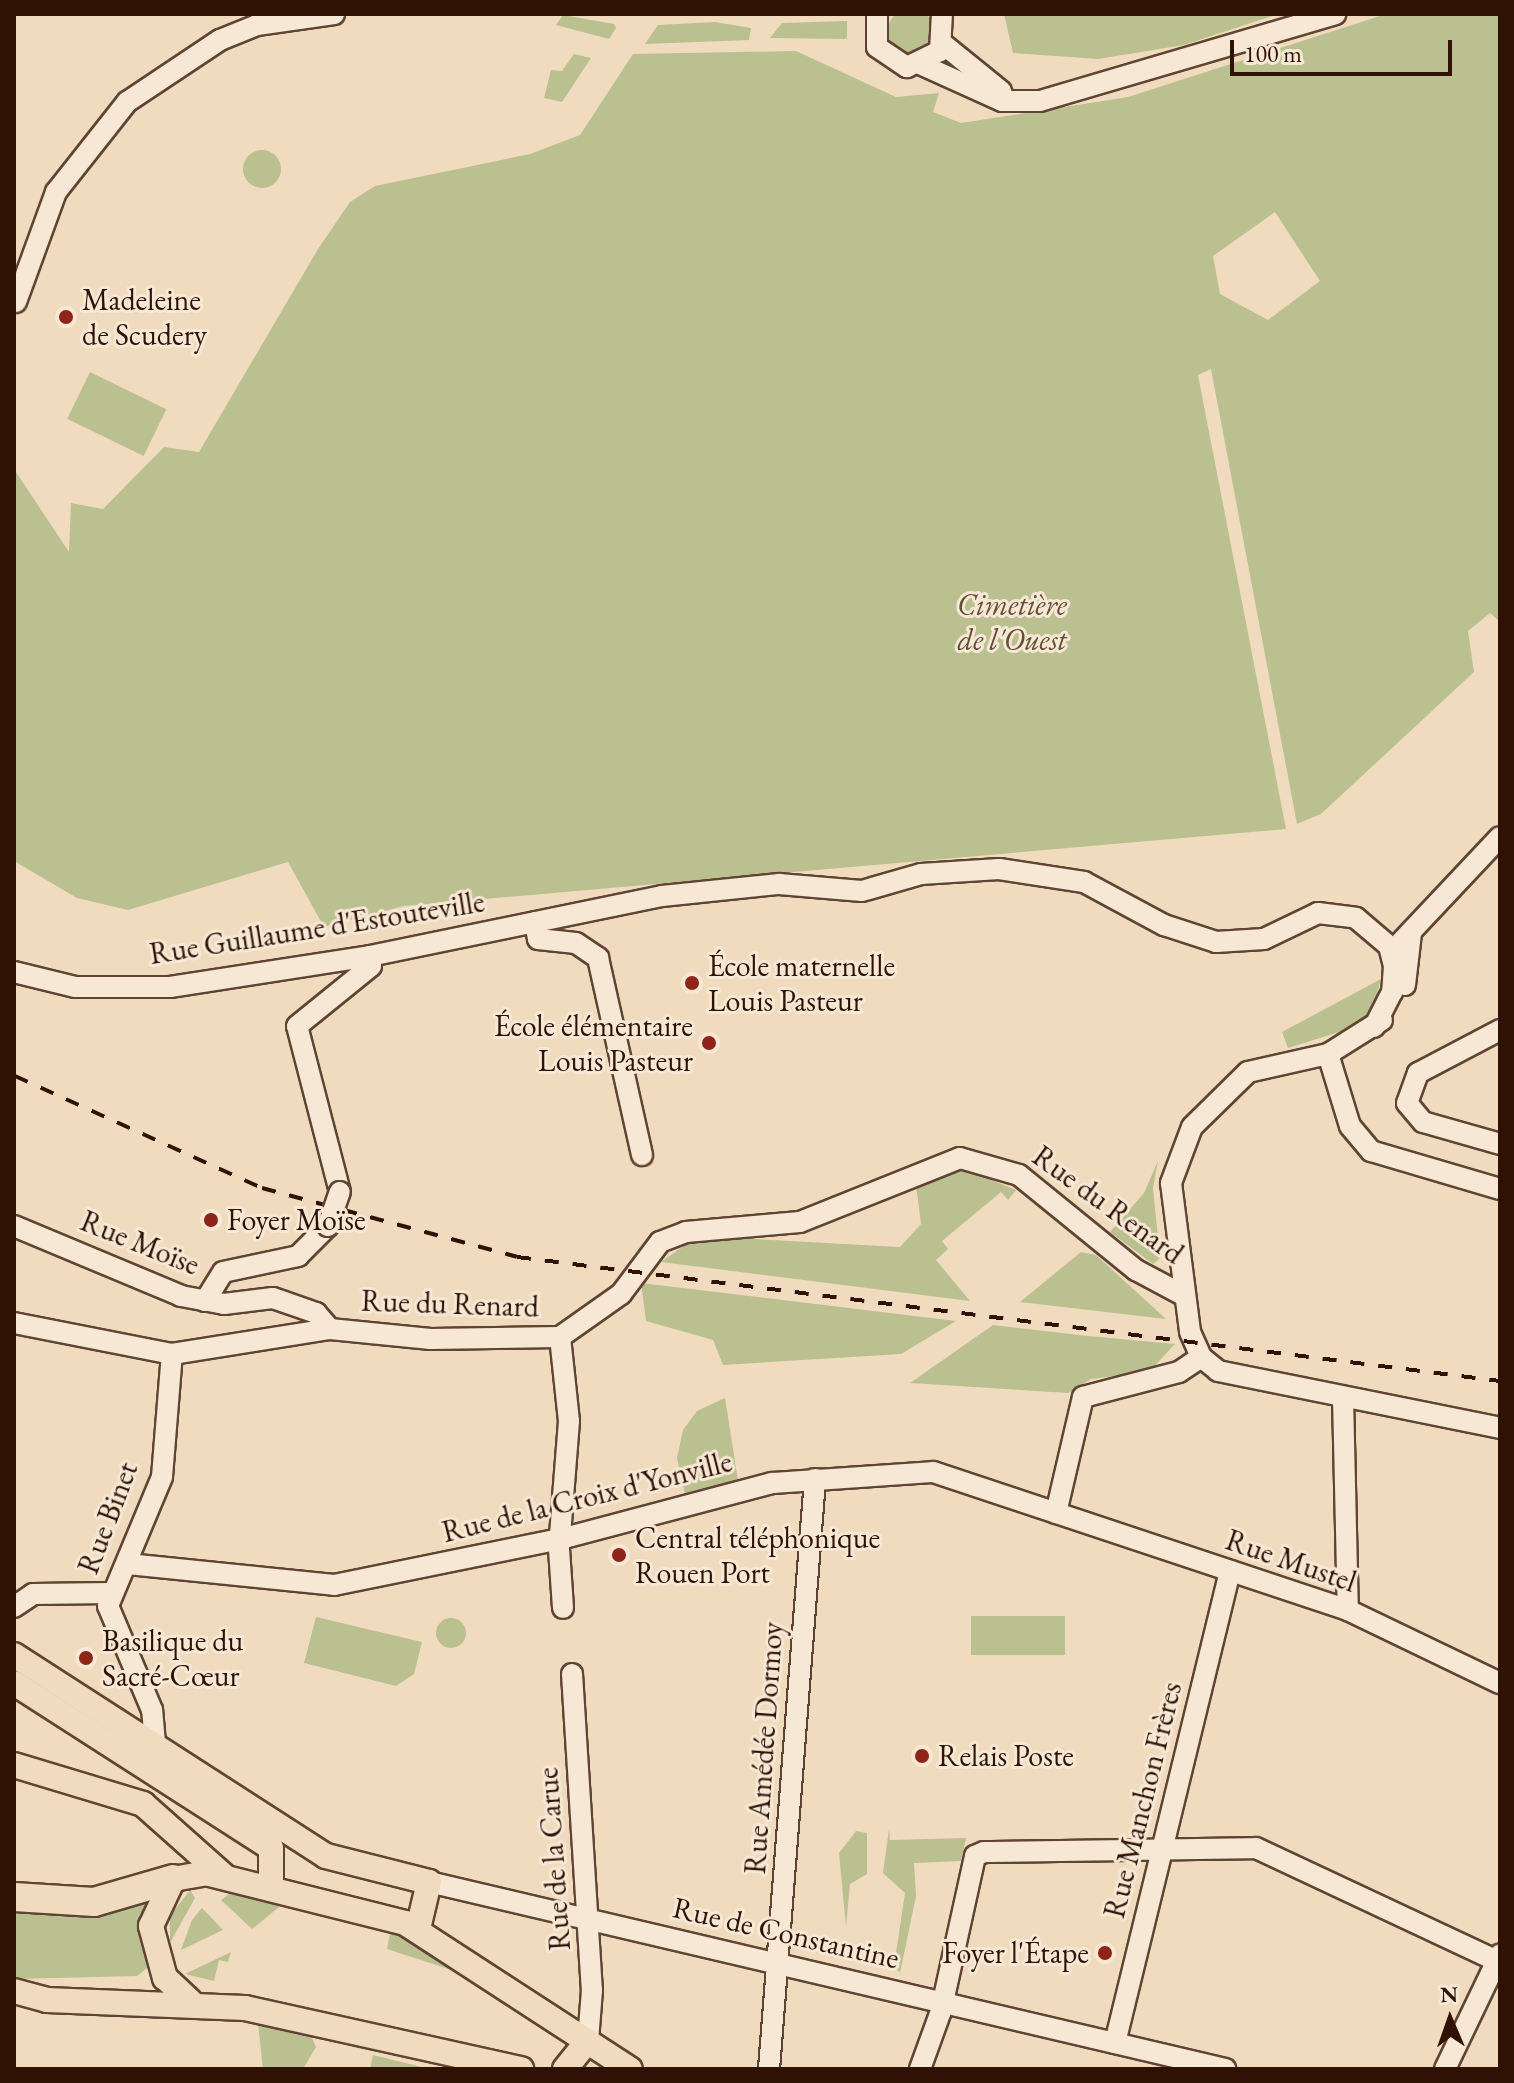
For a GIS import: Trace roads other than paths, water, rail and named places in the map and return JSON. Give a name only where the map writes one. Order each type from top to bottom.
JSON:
[{"type":"highway","points":[[14,1897],[94,1902],[173,1879]]},
{"type":"main road","name":"Rue de Constantine","points":[[14,1655],[333,1859],[429,1882]]},
{"type":"main road","points":[[14,1683],[271,1848],[271,1889]]},
{"type":"main road","points":[[14,1765],[143,1804],[224,1876]]},
{"type":"main road","points":[[190,2001],[169,1985],[151,1935],[173,1879],[224,1876],[418,1929],[630,2069]]},
{"type":"main road","points":[[418,1929],[429,1882]]},
{"type":"main road","points":[[14,1991],[47,2000],[216,2004],[346,2027],[521,2069]]},
{"type":"main road","points":[[567,2068],[588,2041]]},
{"type":"street","points":[[16,302],[56,192],[127,102],[233,35],[334,14]]},
{"type":"street","points":[[942,14],[943,44],[981,80],[1031,102]]},
{"type":"street","points":[[869,16],[874,40],[886,59],[922,65],[979,94],[1031,102],[1335,14]]},
{"type":"street","points":[[922,65],[943,44]]},
{"type":"street","points":[[1374,1027],[1392,992],[1389,946],[1411,933],[1500,837]]},
{"type":"street","name":"Rue Guillaume d'Estouteville","points":[[14,972],[75,987],[127,989],[370,956],[662,896],[779,884],[862,891],[921,874],[999,869],[1084,882],[1196,940],[1264,939],[1331,912],[1368,924],[1389,946]]},
{"type":"street","points":[[535,922],[538,939],[576,943],[598,958],[642,1155]]},
{"type":"street","points":[[1183,1295],[1171,1183],[1192,1127],[1248,1072],[1328,1054],[1374,1027],[1403,994],[1411,933]]},
{"type":"street","points":[[205,1301],[223,1272],[298,1256],[328,1226],[340,1192],[297,1026],[371,966],[370,956]]},
{"type":"street","points":[[1500,1030],[1418,1073],[1407,1103],[1423,1122],[1500,1144]]},
{"type":"street","points":[[1328,1054],[1350,1126],[1371,1151],[1500,1189]]},
{"type":"street","name":"Rue du Renard","points":[[14,1323],[172,1354],[330,1329],[431,1339],[560,1337],[621,1294],[660,1242],[686,1232],[800,1222],[960,1158],[1019,1175],[1136,1270],[1183,1295],[1201,1357]]},
{"type":"street","name":"Rue Moïse","points":[[14,1226],[205,1301],[273,1298],[316,1313],[330,1329]]},
{"type":"street","points":[[560,1337],[569,1421],[563,1608]]},
{"type":"street","name":"Rue Binet","points":[[155,1743],[152,1710],[108,1606],[110,1593],[128,1564],[162,1477],[172,1354]]},
{"type":"street","points":[[1056,1513],[1083,1397],[1179,1372],[1201,1357],[1233,1376],[1500,1428]]},
{"type":"street","points":[[1343,1397],[1348,1610]]},
{"type":"street","name":"Rue de la Croix d'Yonville","points":[[128,1564],[334,1585],[564,1538],[751,1488],[815,1479],[933,1472],[1056,1513]]},
{"type":"street","name":"Rue Amédée Dormoy","points":[[769,2069],[815,1479]]},
{"type":"street","name":"Rue Mustel","points":[[1056,1513],[1348,1610],[1500,1683]]},
{"type":"street","name":"Rue Manchon Frères","points":[[1115,2043],[1230,1571]]},
{"type":"street","points":[[14,1607],[33,1594],[110,1593]]},
{"type":"street","name":"Rue de la Carue","points":[[572,1674],[588,1919],[588,2041]]},
{"type":"street","points":[[920,2069],[943,2003],[972,1865],[984,1852],[1256,1848],[1498,1957],[1445,2069]]},
{"type":"street","name":"Rue de Constantine","points":[[429,1882],[1225,2069]]},
{"type":"railway","points":[[15,1076],[262,1188],[517,1257],[1500,1381]]},
{"type":"place","name":"Madeleine de Scudery","points":[[66,317]]},
{"type":"place","name":"École maternelle Louis Pasteur","points":[[692,983]]},
{"type":"place","name":"École élémentaire Louis Pasteur","points":[[709,1043]]},
{"type":"place","name":"Foyer Moïse","points":[[211,1220]]},
{"type":"place","name":"Central téléphonique Rouen Port","points":[[619,1555]]},
{"type":"place","name":"Basilique du Sacré-Cœur","points":[[86,1658]]},
{"type":"place","name":"Relais Poste","points":[[922,1756]]},
{"type":"place","name":"Foyer l'Étape","points":[[1105,1953]]},
{"type":"park label","name":"Cimetière de l'Ouest","points":[[1012,622]]}]
